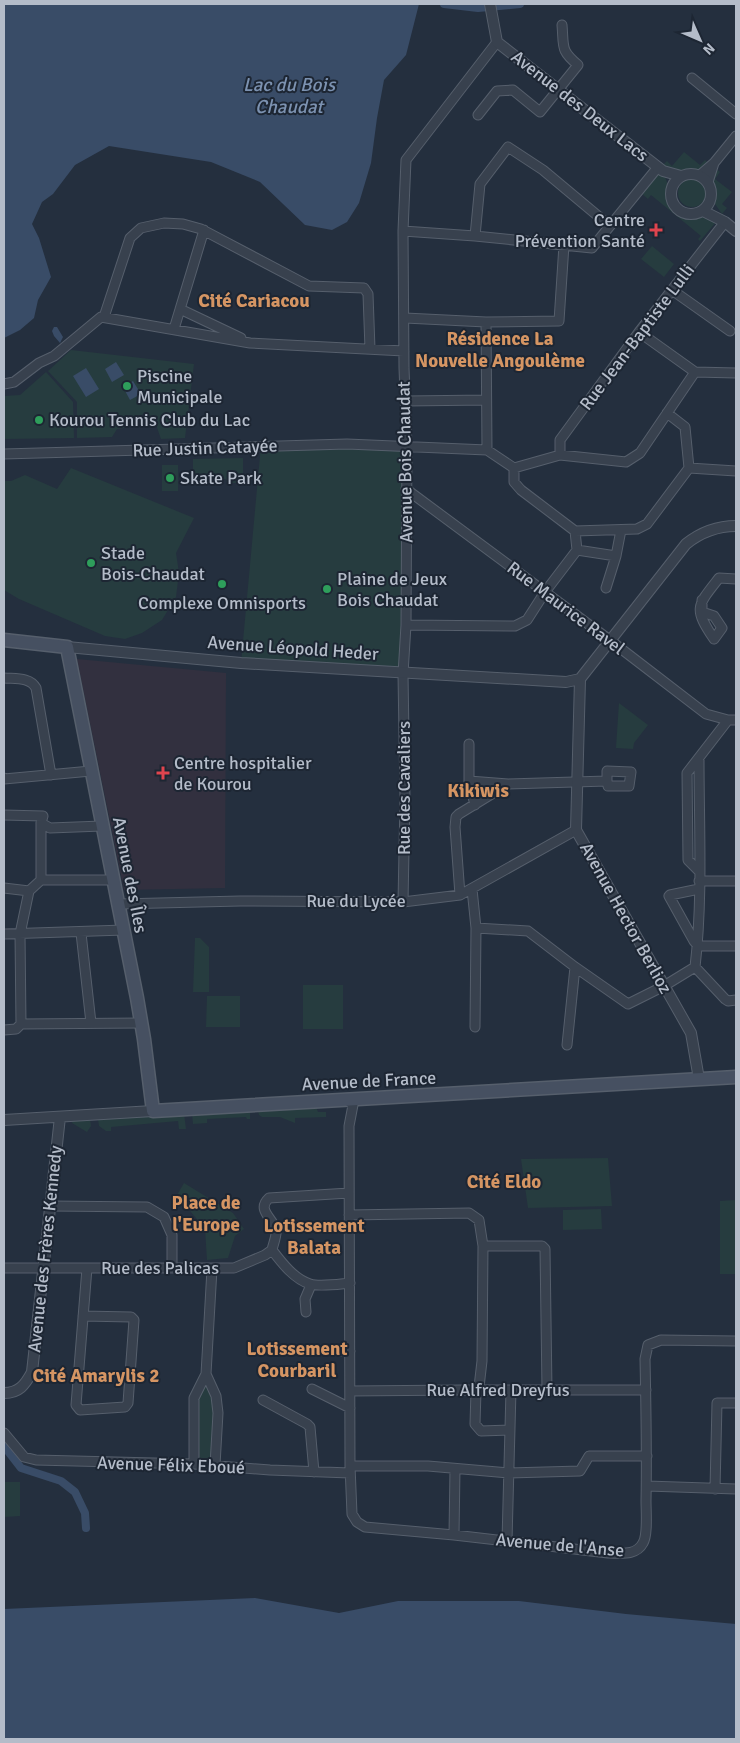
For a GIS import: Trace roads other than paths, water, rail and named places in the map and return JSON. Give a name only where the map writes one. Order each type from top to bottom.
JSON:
[{"type":"main road","name":"Avenue Léopold Heder","points":[[4,640],[67,647]]},
{"type":"main road","name":"Avenue des Îles","points":[[67,647],[124,930],[141,1023],[153,1110]]},
{"type":"main road","name":"Avenue de France","points":[[153,1110],[352,1101],[736,1077]]},
{"type":"street","points":[[490,4],[498,42]]},
{"type":"street","points":[[478,115],[497,91],[513,90],[540,112],[578,65],[566,55],[562,25]]},
{"type":"street","name":"Avenue des Deux Lacs","points":[[498,42],[661,169],[681,176]]},
{"type":"street","name":"Avenue Bois Chaudat","points":[[403,674],[406,625],[407,446],[403,231],[406,160],[498,42]]},
{"type":"street","points":[[692,78],[736,114]]},
{"type":"street","points":[[704,179],[714,163],[736,136]]},
{"type":"street","points":[[475,236],[480,184],[508,147],[542,170],[610,226]]},
{"type":"street","points":[[403,231],[592,248],[661,169]]},
{"type":"street","name":"Avenue des Deux Lacs","points":[[661,169],[672,187]]},
{"type":"street","points":[[687,174],[704,179],[712,192],[706,207],[690,214],[678,210],[671,200],[672,187],[675,181],[687,174]]},
{"type":"street","points":[[706,207],[736,231]]},
{"type":"street","points":[[104,317],[130,238],[135,232],[141,228],[164,222],[183,224],[204,230],[308,286],[359,287],[365,289],[368,294],[370,349]]},
{"type":"street","name":"Rue Jean-Baptiste Lulli","points":[[560,456],[560,440],[639,332],[725,222]]},
{"type":"street","points":[[174,329],[204,230]]},
{"type":"street","points":[[405,318],[486,322],[559,321],[564,246]]},
{"type":"street","points":[[672,290],[730,331]]},
{"type":"street","points":[[180,309],[250,343]]},
{"type":"street","points":[[4,384],[14,382],[39,363],[48,353],[64,348],[99,318],[104,317],[250,343],[404,352]]},
{"type":"street","points":[[486,322],[487,450],[514,468],[560,456],[626,462],[640,453],[695,372]]},
{"type":"street","points":[[639,332],[695,372],[736,373]]},
{"type":"street","points":[[406,401],[486,400]]},
{"type":"street","points":[[514,468],[514,482],[521,490],[575,531],[637,529],[648,524],[690,468],[685,427],[667,413]]},
{"type":"street","name":"Rue Justin Catayée","points":[[4,454],[285,444],[347,444],[487,450]]},
{"type":"street","points":[[690,468],[736,471]]},
{"type":"street","name":"Rue Maurice Ravel","points":[[406,489],[706,714],[732,720]]},
{"type":"street","points":[[580,679],[686,544],[696,536],[722,526],[736,526]]},
{"type":"street","points":[[606,588],[616,556],[621,530]]},
{"type":"street","points":[[406,625],[515,626],[527,620],[545,592],[577,550],[575,531]]},
{"type":"street","points":[[577,550],[616,556]]},
{"type":"street","points":[[702,600],[720,578],[736,579]]},
{"type":"street","name":"Avenue Léopold Heder","points":[[67,647],[234,662],[403,674],[566,682],[580,679]]},
{"type":"street","name":"Rue des Cavaliers","points":[[403,674],[403,902]]},
{"type":"street","points":[[4,678],[29,680],[33,682],[36,688],[51,775]]},
{"type":"street","name":"Avenue Hector Berlioz","points":[[580,679],[576,830],[691,1033],[699,1079]]},
{"type":"street","points":[[695,967],[698,946],[699,758],[732,720]]},
{"type":"street","points":[[469,744],[469,781],[475,805]]},
{"type":"street","points":[[4,778],[91,772]]},
{"type":"street","points":[[469,781],[508,784],[578,780],[607,781]]},
{"type":"street","points":[[460,895],[455,827],[456,817],[508,784]]},
{"type":"street","points":[[4,815],[43,816],[41,823],[41,880],[30,891],[20,934],[21,1024]]},
{"type":"street","points":[[41,823],[50,828],[102,826]]},
{"type":"street","name":"Rue du Lycée","points":[[119,904],[240,901],[403,902],[460,895],[576,830]]},
{"type":"street","points":[[41,880],[114,880]]},
{"type":"street","points":[[698,946],[669,896],[699,881],[736,881]]},
{"type":"street","points":[[4,888],[30,891]]},
{"type":"street","points":[[472,889],[476,928],[475,1028]]},
{"type":"street","points":[[476,928],[528,932],[628,1004],[664,986],[695,967]]},
{"type":"street","points":[[4,934],[81,933],[124,930]]},
{"type":"street","points":[[81,933],[91,1023]]},
{"type":"street","points":[[698,946],[736,946]]},
{"type":"street","points":[[567,1044],[575,967]]},
{"type":"street","points":[[695,967],[725,999],[728,1001],[736,1000]]},
{"type":"street","points":[[4,1030],[16,1029],[21,1024],[141,1023]]},
{"type":"street","name":"Avenue de l'Anse","points":[[352,1101],[349,1126],[350,1469],[352,1514],[357,1522],[366,1527],[628,1554],[636,1550],[644,1542],[647,1486],[644,1359],[648,1345],[661,1340],[736,1341]]},
{"type":"street","name":"Avenue de France","points":[[4,1120],[153,1110]]},
{"type":"street","name":"Avenue des Frères Kennedy","points":[[4,1393],[12,1393],[24,1386],[32,1372],[60,1117]]},
{"type":"street","points":[[349,1193],[269,1198],[265,1202],[264,1207],[265,1214],[275,1227],[276,1232],[272,1250],[284,1267],[302,1281],[312,1285],[350,1283]]},
{"type":"street","points":[[50,1206],[147,1207],[164,1217],[172,1235],[172,1268]]},
{"type":"street","points":[[350,1216],[469,1213],[479,1220],[483,1246],[482,1361],[475,1424],[481,1431],[510,1430]]},
{"type":"street","points":[[483,1246],[542,1246],[545,1249],[548,1390]]},
{"type":"street","name":"Rue des Palicas","points":[[4,1268],[234,1268],[265,1255],[272,1250]]},
{"type":"street","points":[[84,1316],[131,1317],[134,1320],[128,1403],[125,1407],[80,1410],[76,1405],[87,1268]]},
{"type":"street","points":[[194,1464],[194,1398],[206,1374],[212,1269]]},
{"type":"street","points":[[306,1312],[305,1299],[312,1285]]},
{"type":"street","points":[[306,1350],[350,1351]]},
{"type":"street","points":[[206,1374],[216,1396],[218,1414],[215,1465]]},
{"type":"street","points":[[312,1389],[350,1408]]},
{"type":"street","points":[[508,1541],[511,1390]]},
{"type":"street","name":"Rue Alfred Dreyfus","points":[[350,1391],[646,1390]]},
{"type":"street","points":[[263,1400],[310,1427],[314,1472]]},
{"type":"street","points":[[715,1489],[717,1403],[736,1403]]},
{"type":"street","name":"Avenue Félix Eboué","points":[[4,1433],[24,1458],[36,1460],[194,1464],[314,1472],[428,1466],[509,1473],[580,1472],[589,1456],[647,1456]]},
{"type":"street","points":[[454,1469],[454,1535]]},
{"type":"street","points":[[647,1486],[736,1489]]},
{"type":"water","name":"Lac du Bois Chaudat","points":[[4,4],[419,4],[406,55],[384,80],[371,163],[359,203],[347,222],[332,230],[305,225],[260,182],[211,162],[109,146],[75,165],[53,194],[42,202],[32,224],[39,238],[51,277],[38,300],[34,318],[20,330],[4,338]]},
{"type":"water","points":[[54,327],[57,327],[63,337],[60,343],[52,331]]},
{"type":"water","points":[[116,362],[124,375],[112,382],[105,369]]},
{"type":"water","points":[[86,368],[99,389],[86,397],[73,376]]},
{"type":"water","points":[[133,381],[141,394],[130,400],[123,387]]},
{"type":"water","points":[[255,1598],[339,1613],[398,1601],[519,1601],[626,1614],[736,1624],[736,1739],[4,1739],[4,1609]]},
{"type":"waterway","points":[[444,4],[478,8],[520,4]]},
{"type":"waterway","points":[[4,1446],[21,1468],[61,1481],[75,1492],[85,1513],[86,1528]]},
{"type":"place","name":"Centre Prévention Santé","points":[[656,230]]},
{"type":"place","name":"Piscine Municipale","points":[[127,386]]},
{"type":"place","name":"Kourou Tennis Club du Lac","points":[[39,420]]},
{"type":"place","name":"Skate Park","points":[[170,478]]},
{"type":"place","name":"Stade Bois-Chaudat","points":[[91,563]]},
{"type":"place","name":"Complexe Omnisports","points":[[222,584]]},
{"type":"place","name":"Plaine de Jeux Bois Chaudat","points":[[327,589]]},
{"type":"place","name":"Centre hospitalier de Kourou","points":[[163,773]]},
{"type":"district","name":"Cité Cariacou","points":[[254,300]]},
{"type":"district","name":"Résidence La Nouvelle Angoulème","points":[[500,349]]},
{"type":"district","name":"Kikiwis","points":[[478,790]]},
{"type":"district","name":"Cité Eldo","points":[[504,1181]]},
{"type":"district","name":"Place de l'Europe","points":[[206,1213]]},
{"type":"district","name":"Lotissement Balata","points":[[314,1236]]},
{"type":"district","name":"Lotissement Courbaril","points":[[297,1359]]},
{"type":"district","name":"Cité Amarylis 2","points":[[96,1375]]}]
